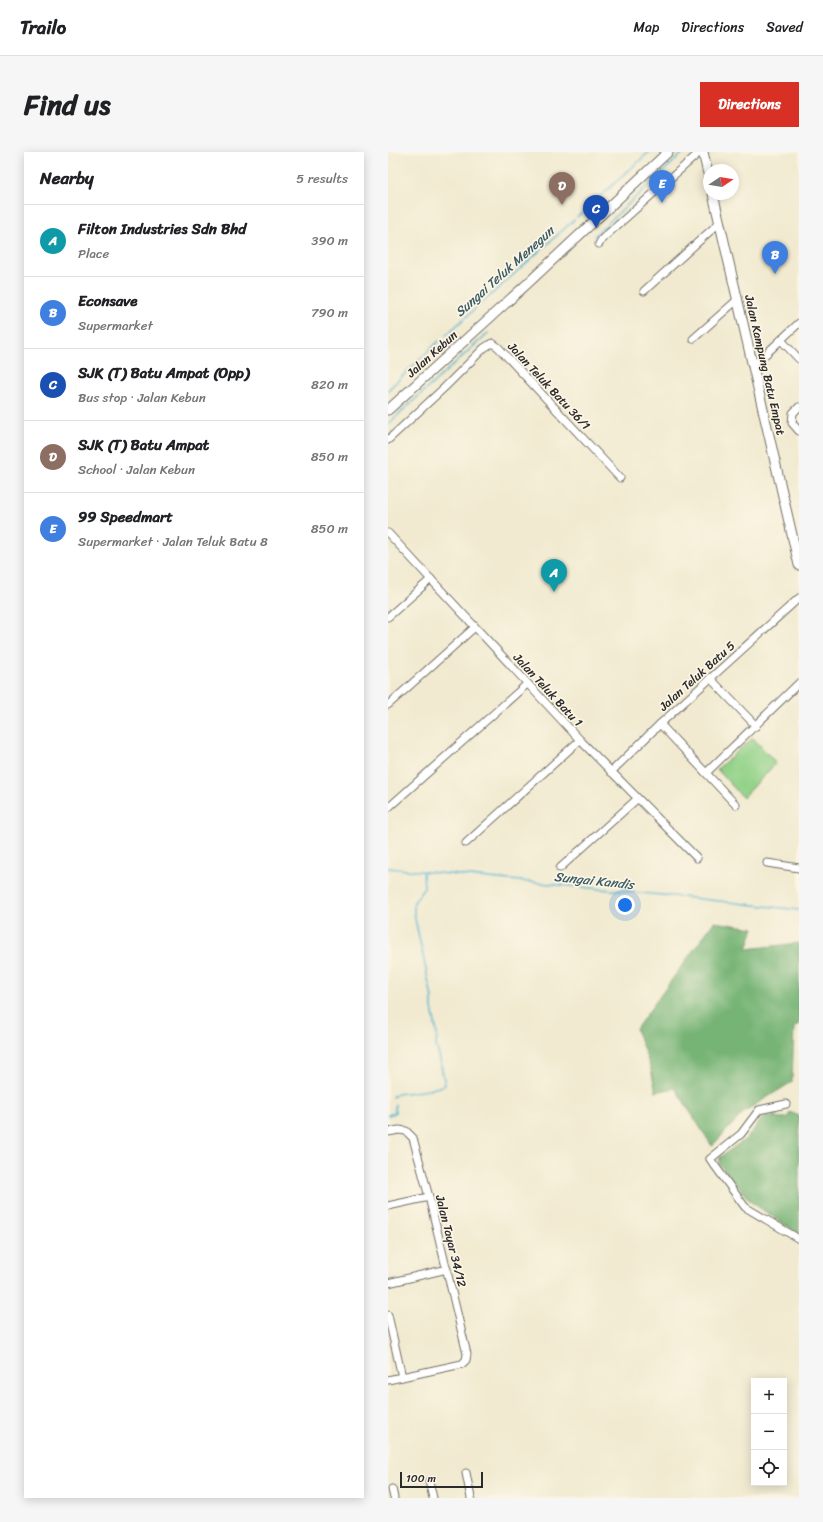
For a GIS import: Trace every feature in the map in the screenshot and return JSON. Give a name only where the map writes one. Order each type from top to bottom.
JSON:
[{"type":"main road","name":"Jalan Kebun","points":[[388,410],[668,152]]},
{"type":"main road","points":[[701,152],[705,164]]},
{"type":"main road","name":"Jalan Kampung Batu Empat","points":[[714,200],[799,565]]},
{"type":"street","points":[[599,244],[602,239],[701,152]]},
{"type":"street","points":[[644,291],[720,223]]},
{"type":"street","points":[[693,339],[737,300]]},
{"type":"street","points":[[753,366],[799,323]]},
{"type":"street","points":[[781,340],[799,359]]},
{"type":"street","name":"Jalan Teluk Batu 36/1","points":[[388,440],[484,348],[492,343],[498,347],[620,478]]},
{"type":"street","points":[[799,407],[793,413],[792,423],[799,431]]},
{"type":"street","name":"Jalan Teluk Batu 1","points":[[388,533],[580,740],[696,858]]},
{"type":"street","points":[[388,617],[431,579]]},
{"type":"street","name":"Jalan Teluk Batu 5","points":[[611,772],[660,724],[799,598]]},
{"type":"street","points":[[388,705],[475,627]]},
{"type":"street","points":[[710,678],[756,726]]},
{"type":"street","points":[[706,773],[799,683]]},
{"type":"street","points":[[388,808],[527,684]]},
{"type":"street","points":[[660,724],[736,805]]},
{"type":"street","points":[[466,843],[580,740]]},
{"type":"street","points":[[560,868],[637,799]]},
{"type":"street","points":[[767,864],[799,868]]},
{"type":"street","points":[[786,1104],[759,1110],[740,1134],[710,1159],[745,1207],[799,1240]]},
{"type":"street","name":"Jalan Tayar 34/12","points":[[388,1132],[399,1130],[406,1131],[413,1138],[447,1269],[466,1354],[466,1360],[462,1364],[402,1377]]},
{"type":"street","points":[[388,1206],[429,1197]]},
{"type":"street","points":[[388,1283],[447,1269]]},
{"type":"street","points":[[388,1315],[402,1377],[388,1380]]},
{"type":"street","points":[[466,1473],[471,1498]]},
{"type":"street","points":[[429,1481],[433,1498]]},
{"type":"street","points":[[392,1489],[394,1498]]},
{"type":"green space","points":[[753,738],[776,763],[743,798],[717,769]]},
{"type":"green space","points":[[714,922],[754,928],[747,949],[799,943],[799,1025],[794,1027],[792,1082],[745,1111],[712,1146],[675,1088],[656,1092],[650,1066],[636,1029]]},
{"type":"green space","points":[[790,1112],[799,1116],[799,1234],[751,1202],[719,1164],[720,1157],[747,1138],[764,1116],[784,1118],[788,1117]]},
{"type":"waterway","name":"Sungai Teluk Menegun","points":[[595,201],[649,152]]},
{"type":"waterway","points":[[594,236],[684,152]]},
{"type":"waterway","name":"Sungai Teluk Menegun","points":[[577,217],[591,205]]},
{"type":"waterway","name":"Sungai Teluk Menegun","points":[[446,335],[574,220]]},
{"type":"waterway","points":[[388,424],[488,333]]},
{"type":"waterway","name":"Sungai Teluk Menegun","points":[[388,390],[439,341]]},
{"type":"waterway","name":"Sungai Kandis","points":[[388,868],[799,910]]},
{"type":"waterway","points":[[392,1097],[397,1094],[429,1090],[445,1085],[436,1046],[437,1033],[432,1008],[432,998],[414,914],[414,902],[424,888],[423,872]]},
{"type":"waterway","points":[[388,1115],[395,1113],[395,1105]]},
{"type":"place","name":"99 Speedmart","points":[[662,203]]},
{"type":"place","name":"SJK (T) Batu Ampat","points":[[562,205]]},
{"type":"place","name":"SJK (T) Batu Ampat (Opp)","points":[[596,228]]},
{"type":"place","name":"Econsave","points":[[775,274]]},
{"type":"place","name":"Filton Industries Sdn Bhd","points":[[554,592]]}]
